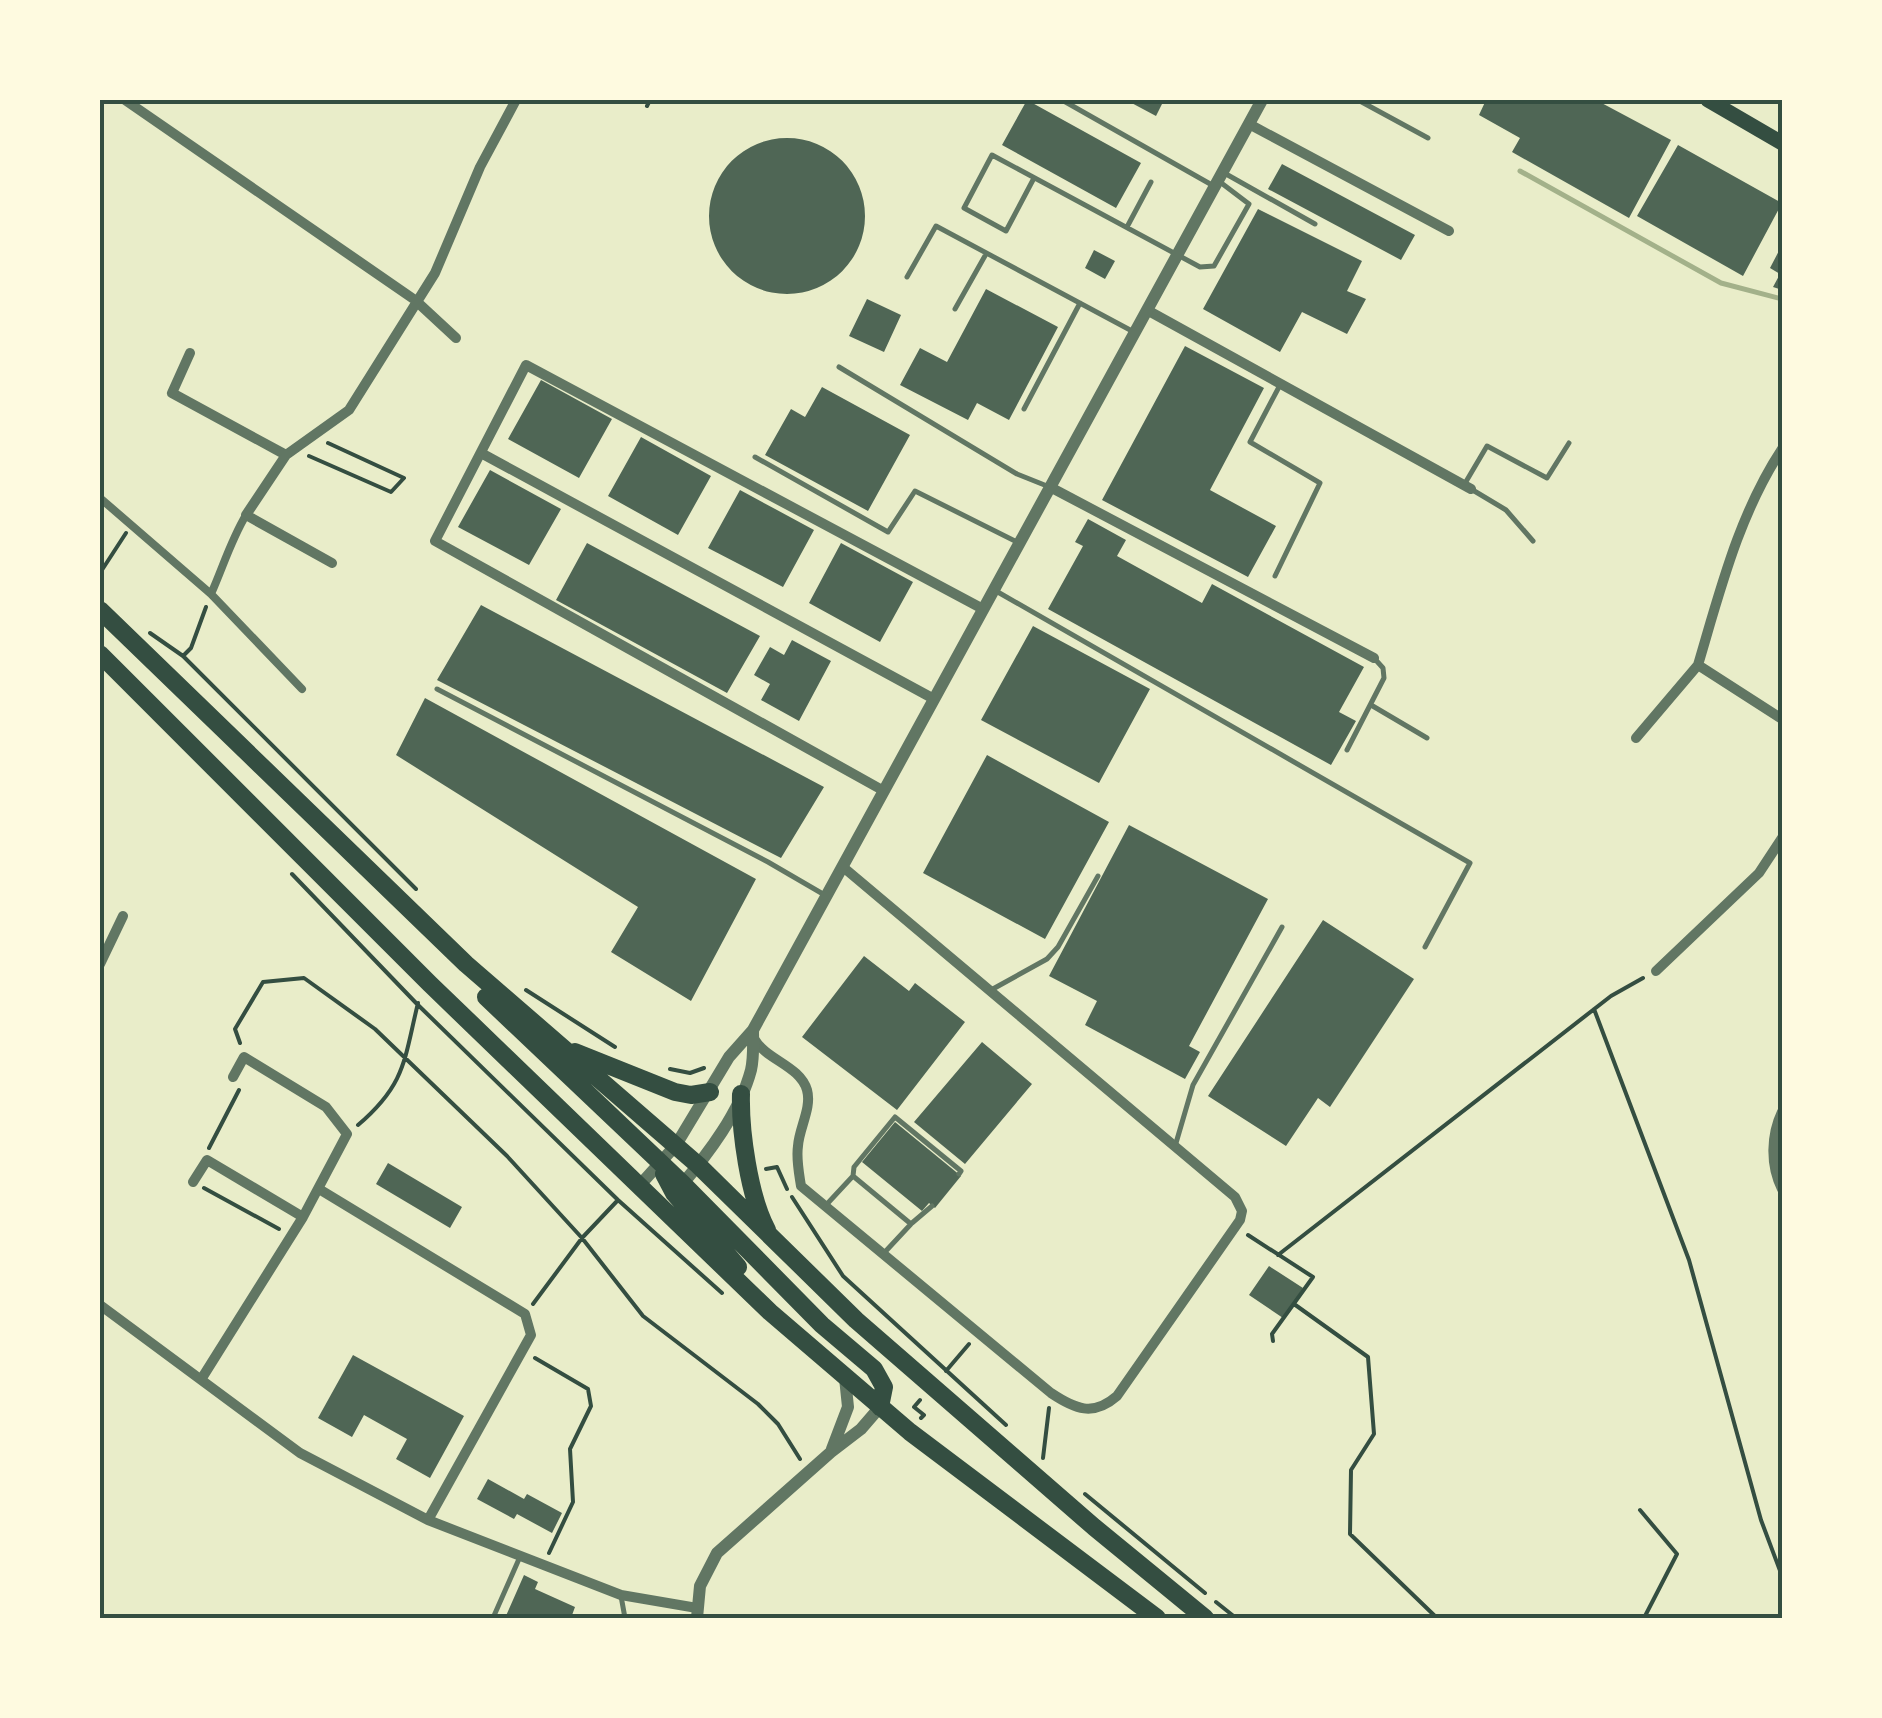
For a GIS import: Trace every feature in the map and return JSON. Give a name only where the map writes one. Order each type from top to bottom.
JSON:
[{"type":"highway","points":[[100,610],[466,964],[698,1164],[774,1242],[920,1378],[1206,1618]]},
{"type":"highway","points":[[100,654],[430,984],[640,1185],[672,1194],[768,1272],[878,1375],[885,1394],[880,1406]]},
{"type":"highway","points":[[466,964],[479,990],[660,1163],[672,1194],[747,1277],[770,1312],[920,1440],[1157,1618]]},
{"type":"highway","points":[[560,1046],[676,1092],[710,1092]]},
{"type":"highway","points":[[745,1085],[742,1123],[758,1208],[774,1242]]},
{"type":"main road","points":[[1708,100],[1782,143]]},
{"type":"street","points":[[125,100],[415,300],[456,338]]},
{"type":"street","points":[[211,594],[230,553],[232,538],[246,515],[290,453],[349,410],[435,272],[480,167],[516,100]]},
{"type":"street","points":[[640,1185],[676,1145],[729,1057],[753,1030],[1262,100]]},
{"type":"street","points":[[1249,124],[1449,231]]},
{"type":"street","points":[[1147,310],[1468,487]]},
{"type":"street","points":[[190,353],[172,394],[290,453]]},
{"type":"street","points":[[884,791],[435,541],[526,364],[983,609]]},
{"type":"street","points":[[1636,738],[1698,666],[1734,546],[1767,472],[1782,449]]},
{"type":"street","points":[[481,453],[934,699]]},
{"type":"street","points":[[1050,487],[1374,658]]},
{"type":"street","points":[[100,498],[211,594],[302,689]]},
{"type":"street","points":[[246,515],[332,563]]},
{"type":"street","points":[[1698,666],[1782,720]]},
{"type":"street","points":[[1656,971],[1759,873],[1782,838]]},
{"type":"street","points":[[753,1030],[761,1050],[800,1079],[807,1090],[798,1144],[801,1186],[1051,1393],[1079,1409],[1094,1410],[1117,1396],[1237,1227],[1242,1211],[1235,1197],[843,867]]},
{"type":"street","points":[[100,964],[123,916]]},
{"type":"street","points":[[745,1085],[753,1030]]},
{"type":"street","points":[[202,1378],[304,1218],[347,1134],[326,1107],[244,1057],[233,1077]]},
{"type":"street","points":[[672,1194],[714,1143],[760,1063],[781,1063]]},
{"type":"street","points":[[1782,1112],[1773,1131],[1776,1178],[1782,1189]]},
{"type":"street","points":[[193,1182],[207,1160],[304,1218]]},
{"type":"street","points":[[320,1189],[525,1314],[531,1336],[428,1520]]},
{"type":"street","points":[[100,1305],[300,1453],[428,1520],[621,1595],[697,1613],[700,1586],[717,1553],[861,1429],[880,1406]]},
{"type":"street","points":[[831,1452],[848,1407],[844,1375]]},
{"type":"lane","points":[[1062,100],[1218,180],[1315,224]]},
{"type":"lane","points":[[1358,100],[1428,138]]},
{"type":"lane","points":[[1034,178],[1006,231],[964,208],[992,155],[1200,267],[1214,266],[1249,204],[1218,180]]},
{"type":"lane","points":[[1127,227],[1151,182]]},
{"type":"lane","points":[[907,277],[936,226],[1135,332]]},
{"type":"lane","points":[[956,310],[986,254]]},
{"type":"lane","points":[[1024,408],[1080,303]]},
{"type":"lane","points":[[838,368],[1017,474],[1050,487]]},
{"type":"lane","points":[[1274,576],[1320,483],[1250,442],[1280,385]]},
{"type":"lane","points":[[1533,541],[1506,510],[1468,487],[1488,446],[1547,478],[1568,443]]},
{"type":"lane","points":[[755,457],[888,532],[915,491],[1019,544]]},
{"type":"lane","points":[[994,590],[1470,863],[1425,947]]},
{"type":"lane","points":[[1347,750],[1384,678],[1383,668],[1374,658]]},
{"type":"lane","points":[[437,689],[826,896]]},
{"type":"lane","points":[[1371,706],[1427,738]]},
{"type":"lane","points":[[990,991],[1047,960],[1098,876]]},
{"type":"lane","points":[[1176,1144],[1193,1084],[1282,927]]},
{"type":"lane","points":[[825,1206],[853,1176],[854,1167],[895,1117],[962,1170],[958,1174]]},
{"type":"lane","points":[[853,1176],[911,1224]]},
{"type":"lane","points":[[883,1254],[932,1206]]},
{"type":"lane","points":[[493,1618],[521,1556]]},
{"type":"lane","points":[[621,1595],[625,1618]]},
{"type":"path","points":[[290,453],[391,492],[404,478],[315,436]]},
{"type":"path","points":[[100,574],[131,525]]},
{"type":"path","points":[[183,656],[191,648],[211,594]]},
{"type":"path","points":[[138,627],[183,656],[419,892]]},
{"type":"path","points":[[1278,1255],[1594,1009],[1656,971]]},
{"type":"path","points":[[244,1057],[235,1029],[263,982],[304,978],[374,1028],[508,1156],[582,1238],[643,1316],[758,1404],[778,1424],[808,1472]]},
{"type":"path","points":[[516,984],[624,1053]]},
{"type":"path","points":[[347,1134],[386,1101],[406,1058],[417,1004]]},
{"type":"path","points":[[1594,1009],[1690,1260],[1761,1520],[1782,1576]]},
{"type":"path","points":[[663,1068],[690,1073],[702,1069],[713,1057],[729,1057]]},
{"type":"path","points":[[207,1160],[207,1153],[240,1091],[233,1077]]},
{"type":"path","points":[[777,1167],[843,1276],[1014,1432]]},
{"type":"path","points":[[193,1182],[292,1236]]},
{"type":"path","points":[[525,1314],[582,1238],[618,1200]]},
{"type":"path","points":[[1237,1227],[1313,1278],[1272,1334],[1274,1341]]},
{"type":"path","points":[[1294,1304],[1368,1357],[1374,1434],[1351,1470],[1350,1534],[1437,1618]]},
{"type":"path","points":[[523,1350],[588,1389],[591,1406],[570,1449],[572,1502],[543,1565]]},
{"type":"path","points":[[1034,1450],[1043,1458],[1051,1393]]},
{"type":"path","points":[[1086,1494],[1236,1618]]},
{"type":"path","points":[[1640,1510],[1677,1554],[1644,1618]]},
{"type":"building","points":[[1027,100],[1141,163],[1116,208],[1002,145]]},
{"type":"building","points":[[1126,100],[1164,100],[1156,116]]},
{"type":"building","points":[[1486,100],[1596,100],[1671,140],[1629,218],[1512,152],[1520,138],[1479,115]]},
{"type":"building","points":[[787,138],[817,144],[842,161],[859,186],[865,216],[859,246],[842,271],[817,288],[787,294],[757,288],[732,271],[715,246],[709,216],[715,186],[732,161],[757,144]]},
{"type":"building","points":[[1678,145],[1782,203],[1743,276],[1637,216]]},
{"type":"building","points":[[1282,164],[1415,235],[1401,260],[1268,189]]},
{"type":"building","points":[[1258,209],[1362,261],[1347,291],[1366,299],[1347,334],[1302,312],[1280,352],[1203,309]]},
{"type":"building","points":[[1782,245],[1782,290],[1773,287],[1780,274],[1770,268]]},
{"type":"building","points":[[1094,250],[1115,261],[1105,279],[1085,268]]},
{"type":"building","points":[[986,289],[1058,327],[1009,420],[977,403],[968,420],[900,385],[920,348],[947,362]]},
{"type":"building","points":[[867,299],[901,315],[884,352],[849,336]]},
{"type":"building","points":[[1185,346],[1264,388],[1210,490],[1276,526],[1248,577],[1102,500]]},
{"type":"building","points":[[541,380],[612,419],[579,478],[508,439]]},
{"type":"building","points":[[822,387],[910,435],[868,511],[765,455],[791,409],[805,417]]},
{"type":"building","points":[[641,437],[711,476],[678,535],[608,496]]},
{"type":"building","points":[[490,470],[561,509],[529,565],[458,527]]},
{"type":"building","points":[[740,490],[814,530],[783,587],[708,548]]},
{"type":"building","points":[[1088,519],[1126,540],[1117,556],[1202,603],[1212,584],[1364,667],[1339,712],[1356,721],[1331,765],[1048,609],[1083,546],[1075,542]]},
{"type":"building","points":[[587,543],[760,636],[727,693],[556,600]]},
{"type":"building","points":[[841,543],[913,582],[880,642],[809,603]]},
{"type":"building","points":[[481,605],[824,787],[781,858],[437,680]]},
{"type":"building","points":[[1033,626],[1150,689],[1099,783],[981,720]]},
{"type":"building","points":[[792,640],[831,661],[799,721],[761,700],[770,684],[754,675],[770,647],[784,655]]},
{"type":"building","points":[[425,698],[756,879],[691,1001],[611,952],[638,907],[396,755]]},
{"type":"building","points":[[987,755],[1109,822],[1045,939],[923,873]]},
{"type":"building","points":[[1129,825],[1268,899],[1189,1046],[1200,1052],[1185,1079],[1085,1025],[1097,1001],[1049,976]]},
{"type":"building","points":[[1323,920],[1414,979],[1330,1107],[1318,1098],[1286,1146],[1208,1096]]},
{"type":"building","points":[[864,956],[909,991],[915,983],[965,1022],[897,1110],[802,1037]]},
{"type":"building","points":[[982,1042],[1032,1084],[965,1164],[914,1122]]},
{"type":"building","points":[[895,1122],[961,1176],[935,1208],[929,1203],[922,1211],[862,1162]]},
{"type":"building","points":[[388,1163],[462,1207],[450,1228],[376,1184]]},
{"type":"building","points":[[1269,1266],[1303,1288],[1283,1318],[1249,1295]]},
{"type":"building","points":[[353,1355],[464,1416],[430,1478],[396,1459],[407,1439],[364,1415],[352,1437],[318,1418]]},
{"type":"building","points":[[488,1479],[524,1499],[527,1494],[562,1513],[552,1533],[477,1499]]},
{"type":"building","points":[[524,1575],[538,1582],[535,1589],[575,1607],[571,1618],[505,1618]]},
{"type":"waterway","points":[[1520,171],[1721,283],[1782,299]]}]
